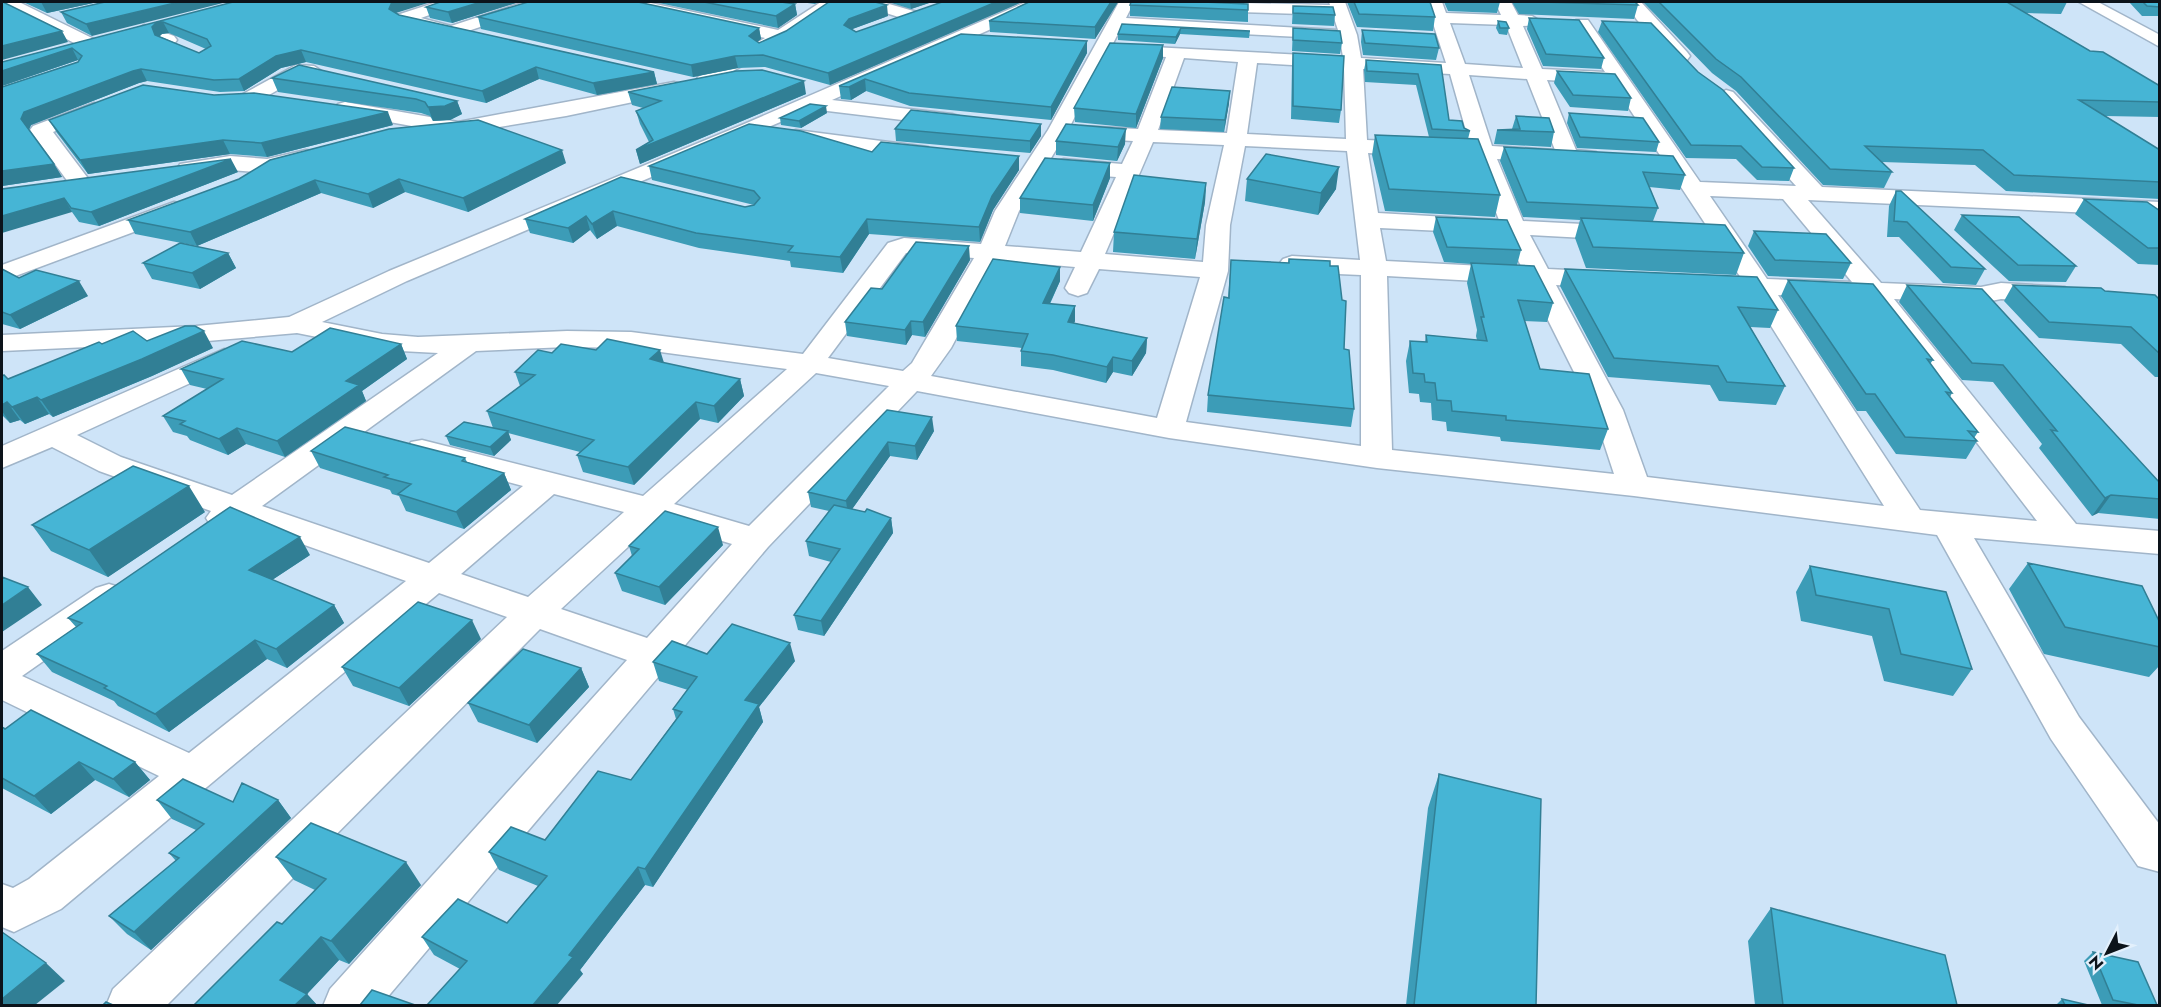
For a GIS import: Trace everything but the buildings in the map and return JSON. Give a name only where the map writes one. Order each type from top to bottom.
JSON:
[{"type":"street","points":[[7,2],[90,44]]},
{"type":"street","points":[[451,2],[404,19],[486,38]]},
{"type":"street","points":[[453,31],[540,2]]},
{"type":"street","points":[[626,2],[781,36]]},
{"type":"street","points":[[657,75],[699,82],[781,36],[814,11],[833,2]]},
{"type":"street","points":[[867,2],[911,16]]},
{"type":"street","points":[[2,458],[398,276],[749,129],[804,93],[831,93],[1039,2]]},
{"type":"street","points":[[1503,2],[1536,74],[1549,114],[1568,156]]},
{"type":"street","points":[[1633,2],[1642,16],[1702,77],[1727,97],[1766,137],[1803,193],[1828,242],[1873,290],[2064,533]]},
{"type":"street","points":[[2087,2],[2160,42]]},
{"type":"street","points":[[1184,6],[1338,6],[1359,36],[1353,64],[1357,147],[1374,267],[1377,458]]},
{"type":"street","points":[[794,7],[814,11]]},
{"type":"street","points":[[348,1005],[756,539],[921,369],[937,348],[990,252],[1007,212],[1035,164],[1046,129],[1090,47],[1122,8],[1359,36]]},
{"type":"street","points":[[889,24],[931,9]]},
{"type":"street","points":[[45,21],[68,15]]},
{"type":"street","points":[[1634,486],[1608,410],[1514,228],[1483,152],[1458,70],[1436,24],[1513,20],[1574,24],[1621,79],[1636,119],[1662,161],[1692,188],[1713,237],[1760,287],[1910,520]]},
{"type":"street","points":[[68,50],[175,22]]},
{"type":"street","points":[[1630,26],[1654,27]]},
{"type":"street","points":[[144,30],[186,49]]},
{"type":"street","points":[[957,38],[1001,41]]},
{"type":"street","points":[[111,58],[168,40]]},
{"type":"street","points":[[1090,47],[1621,79]]},
{"type":"street","points":[[1083,275],[1145,137],[1177,52]]},
{"type":"street","points":[[1169,429],[1223,265],[1218,225],[1236,140],[1248,58]]},
{"type":"street","points":[[250,98],[295,63],[328,75]]},
{"type":"street","points":[[381,136],[459,129],[699,82],[758,75]]},
{"type":"street","points":[[804,93],[968,121]]},
{"type":"street","points":[[227,100],[250,98],[282,101]]},
{"type":"street","points":[[81,184],[40,130],[107,103]]},
{"type":"street","points":[[326,106],[459,129]]},
{"type":"street","points":[[462,106],[518,119]]},
{"type":"street","points":[[1549,114],[1571,115]]},
{"type":"street","points":[[749,129],[942,154]]},
{"type":"street","points":[[1046,129],[1145,137],[1603,158]]},
{"type":"street","points":[[237,185],[267,166],[324,151]]},
{"type":"street","points":[[1012,161],[1130,171]]},
{"type":"street","points":[[173,171],[230,163],[254,163],[267,166]]},
{"type":"street","points":[[59,188],[104,181]]},
{"type":"street","points":[[623,182],[658,191]]},
{"type":"street","points":[[1692,188],[2160,209]]},
{"type":"street","points":[[1901,197],[1926,220]]},
{"type":"street","points":[[2,274],[192,202]]},
{"type":"street","points":[[1369,220],[1642,234]]},
{"type":"street","points":[[1713,237],[1759,239]]},
{"type":"street","points":[[1794,240],[1828,242]]},
{"type":"street","points":[[131,1005],[536,611],[810,363],[897,248],[904,245],[990,252],[1083,275],[1223,265]]},
{"type":"street","points":[[1272,264],[1374,267],[1631,281]]},
{"type":"street","points":[[1689,284],[1873,290],[1989,287],[2080,293]]},
{"type":"street","points":[[1989,287],[2005,321]]},
{"type":"street","points":[[2,343],[196,334],[295,325],[382,342],[418,345],[468,345],[567,339],[631,340],[810,363],[909,379],[1169,429],[1377,458],[1634,486],[1949,525],[2064,533],[2160,543]]},
{"type":"street","points":[[199,535],[468,345]]},
{"type":"street","points":[[348,430],[648,508],[756,539]]},
{"type":"street","points":[[53,435],[110,464],[433,579],[536,611],[653,655]]},
{"type":"street","points":[[2,905],[14,911],[45,894],[433,579],[548,482]]},
{"type":"street","points":[[1949,525],[2065,728],[2158,856]]},
{"type":"street","points":[[2,670],[134,579]]},
{"type":"street","points":[[2,683],[194,774]]}]
